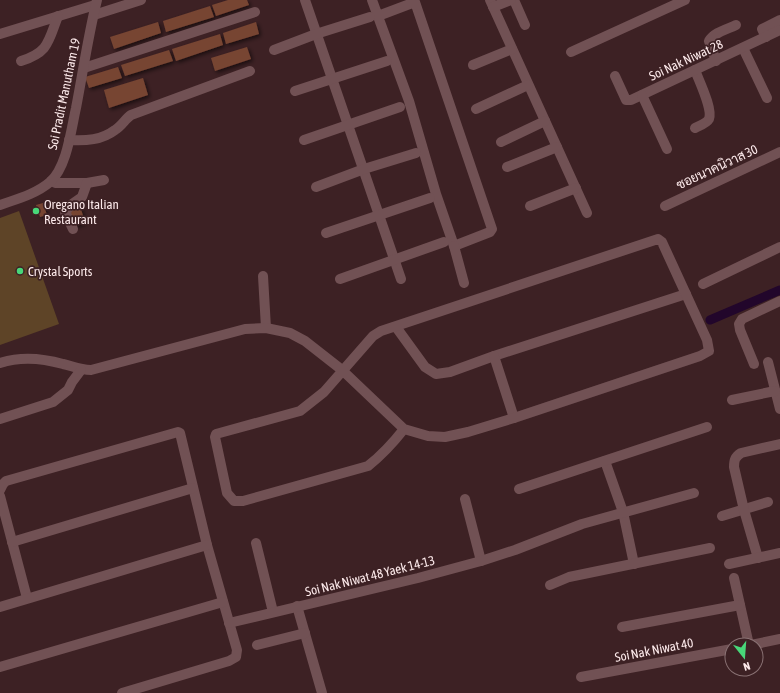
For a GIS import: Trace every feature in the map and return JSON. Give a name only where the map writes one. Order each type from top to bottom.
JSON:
[{"type":"street","points":[[0,34],[58,16],[95,7],[140,0]]},
{"type":"street","points":[[305,0],[401,279]]},
{"type":"street","points":[[372,0],[374,16],[409,101],[464,283]]},
{"type":"street","points":[[511,0],[491,3],[587,213]]},
{"type":"street","points":[[514,0],[525,24]]},
{"type":"street","points":[[571,52],[685,0]]},
{"type":"street","points":[[274,50],[316,34],[415,2],[492,229],[490,232],[454,246]]},
{"type":"street","name":"Soi Pradit Manutham 19","points":[[0,205],[30,194],[51,181],[61,167],[69,140],[95,7]]},
{"type":"street","points":[[84,68],[255,12]]},
{"type":"street","points":[[21,61],[40,53],[46,46],[58,16]]},
{"type":"street","points":[[766,37],[762,28],[780,20]]},
{"type":"street","points":[[716,60],[710,41],[711,38],[714,35],[736,25]]},
{"type":"street","name":"Soi Nak Niwat 28","points":[[615,76],[626,100],[630,100],[780,30]]},
{"type":"street","points":[[743,48],[767,98]]},
{"type":"street","points":[[473,65],[512,49]]},
{"type":"street","points":[[295,91],[387,61]]},
{"type":"street","points":[[695,70],[708,104],[709,118],[707,121],[695,128]]},
{"type":"street","points":[[69,140],[86,141],[103,137],[115,131],[127,117],[131,115],[250,71]]},
{"type":"street","points":[[476,109],[528,85]]},
{"type":"street","points":[[642,95],[667,149]]},
{"type":"street","points":[[304,140],[400,107]]},
{"type":"street","points":[[501,142],[545,121]]},
{"type":"street","points":[[507,168],[557,147]]},
{"type":"street","name":"ซอยนาคนิวาส 30","points":[[665,206],[780,152]]},
{"type":"street","points":[[316,187],[364,169],[416,153]]},
{"type":"street","points":[[51,181],[56,183],[88,184],[104,180]]},
{"type":"street","points":[[73,229],[64,212],[82,197],[88,184]]},
{"type":"street","points":[[530,206],[576,188]]},
{"type":"street","points":[[326,233],[430,198]]},
{"type":"street","points":[[0,362],[11,359],[28,358],[63,364],[80,370],[91,370],[245,330],[266,328],[290,333],[305,341],[342,370],[404,429],[428,436],[445,437],[468,432],[514,418],[700,356],[709,351],[707,340],[661,239],[381,331],[373,336],[342,370],[324,392],[300,411],[215,434],[215,437],[228,493],[234,501],[243,501],[368,466],[393,444],[404,429]]},
{"type":"street","points":[[340,280],[444,242]]},
{"type":"street","points":[[703,284],[780,246]]},
{"type":"street","points":[[263,276],[266,328]]},
{"type":"street","points":[[396,327],[424,367],[436,374],[450,372],[494,356],[686,294]]},
{"type":"street","points":[[754,364],[739,324],[742,319],[780,302]]},
{"type":"street","points":[[494,356],[514,418]]},
{"type":"street","points":[[768,362],[780,409]]},
{"type":"street","points":[[0,419],[53,402],[68,390],[80,370]]},
{"type":"street","points":[[732,400],[776,391]]},
{"type":"street","points":[[519,489],[707,427]]},
{"type":"street","points":[[0,490],[6,481],[178,432],[180,434],[207,545],[237,650],[236,657],[229,661],[122,693]]},
{"type":"street","points":[[758,558],[744,510],[734,467],[736,457],[741,453],[780,444]]},
{"type":"street","points":[[605,461],[623,512],[634,564]]},
{"type":"street","points":[[12,542],[193,488]]},
{"type":"street","name":"Soi Nak Niwat 48 Yaek 14-13","points":[[229,623],[418,578],[480,561],[515,550],[582,524],[694,493]]},
{"type":"street","points":[[0,496],[27,598]]},
{"type":"street","points":[[465,499],[480,561]]},
{"type":"street","points":[[722,516],[768,502]]},
{"type":"street","points":[[256,543],[273,612]]},
{"type":"street","points":[[0,607],[207,545]]},
{"type":"street","points":[[550,585],[570,577],[710,548]]},
{"type":"street","points":[[729,564],[780,554]]},
{"type":"street","points":[[734,578],[748,637]]},
{"type":"street","points":[[0,667],[223,602]]},
{"type":"street","points":[[622,627],[740,605]]},
{"type":"street","points":[[297,606],[322,693]]},
{"type":"street","points":[[258,645],[305,633]]},
{"type":"street","points":[[764,642],[780,639]]},
{"type":"street","name":"Soi Nak Niwat 40","points":[[581,677],[724,650]]},
{"type":"shaded area","name":"Crystal Sports","points":[[19,211],[59,324],[0,345],[0,218]]},
{"type":"building","points":[[228,0],[247,0],[249,5],[216,16],[212,5]]},
{"type":"building","points":[[210,6],[214,17],[166,32],[163,21]]},
{"type":"building","points":[[158,22],[161,33],[114,49],[110,37]]},
{"type":"building","points":[[256,22],[259,34],[226,44],[223,33]]},
{"type":"building","points":[[220,34],[223,45],[176,61],[172,49]]},
{"type":"building","points":[[247,47],[251,59],[215,71],[211,58]]},
{"type":"building","points":[[169,50],[173,61],[125,76],[121,65]]},
{"type":"building","points":[[118,67],[122,78],[89,88],[85,77]]},
{"type":"building","points":[[143,78],[148,95],[109,108],[104,90]]},
{"type":"building","points":[[43,203],[47,215],[40,217],[36,205]]},
{"type":"building","points":[[80,206],[85,222],[74,226],[69,210]]},
{"type":"waterway","points":[[710,320],[780,290]]},
{"type":"place","name":"Oregano Italian Restaurant","points":[[36,211]]},
{"type":"place","name":"Crystal Sports","points":[[20,271]]}]
